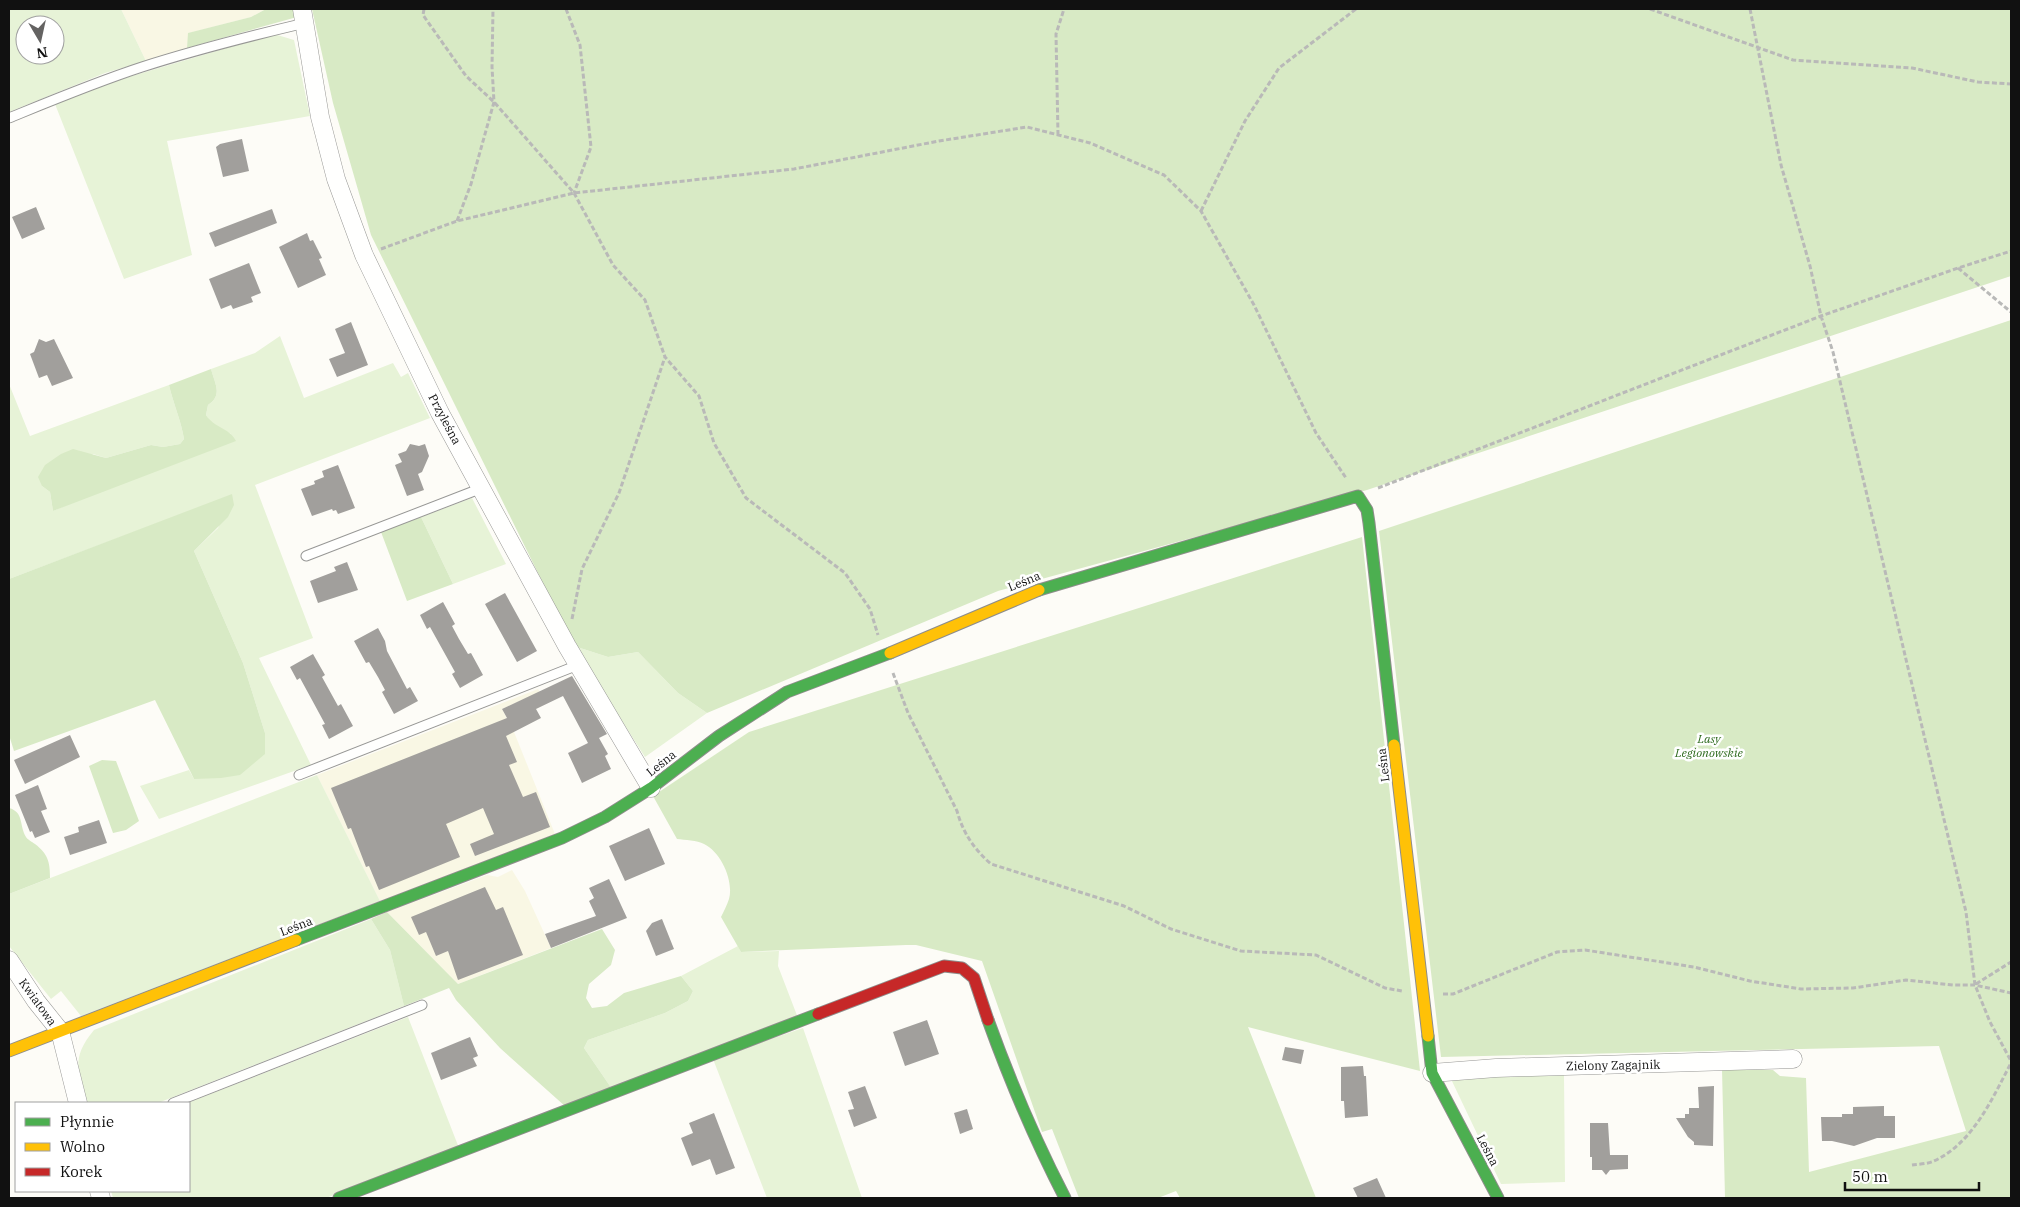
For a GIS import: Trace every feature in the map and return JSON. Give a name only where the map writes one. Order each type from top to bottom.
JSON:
[{"type":"street","name":"Przyleśna","points":[[304,16],[320,117],[336,179],[364,255],[440,413],[567,646],[651,788]]},
{"type":"street","name":"Leśna","points":[[9,1051],[538,848],[605,817],[651,788],[719,736],[787,692],[884,655],[1043,588],[1358,496],[1367,510],[1369,523],[1432,1074],[1498,1198]]},
{"type":"street","name":"Kwiatowa","points":[[9,960],[36,1001],[60,1031],[78,1102]]},
{"type":"street","points":[[339,1198],[944,966],[962,968],[974,978],[1006,1070],[1039,1147],[1065,1198]]},
{"type":"street","name":"Zielony Zagajnik","points":[[1432,1074],[1496,1068],[1794,1059]]},
{"type":"lane","points":[[9,118],[85,87],[141,67],[248,37],[304,16]]},
{"type":"lane","points":[[306,556],[482,488]]},
{"type":"lane","points":[[299,775],[578,665]]},
{"type":"lane","points":[[176,1102],[422,1005]]},
{"type":"path","points":[[424,9],[423,15],[466,76],[494,102],[574,192],[613,265],[645,300],[665,357],[699,396],[714,443],[746,498],[845,573],[870,609],[884,655]]},
{"type":"path","points":[[457,221],[471,184],[494,102],[492,67],[493,9]]},
{"type":"path","points":[[566,9],[580,45],[590,147],[574,192]]},
{"type":"path","points":[[1058,135],[1056,34],[1064,9]]},
{"type":"path","points":[[1201,211],[1245,121],[1279,68],[1356,9]]},
{"type":"path","points":[[1650,9],[1793,60],[1912,68],[1978,82],[2011,84]]},
{"type":"path","points":[[1750,9],[1781,165],[1810,266],[1821,316],[1833,352],[1966,912],[1975,985],[1990,1022],[2011,1062],[1983,1115],[1960,1144],[1933,1162],[1912,1165]]},
{"type":"path","points":[[364,255],[457,221],[574,192],[794,169],[939,141],[1027,127],[1090,142],[1164,175],[1201,211],[1254,305],[1316,433],[1358,496],[1821,316],[2011,251]]},
{"type":"path","points":[[1958,268],[2011,312]]},
{"type":"path","points":[[567,646],[582,569],[619,493],[665,357]]},
{"type":"path","points":[[1975,985],[2011,962]]},
{"type":"shaded area","points":[[121,9],[266,9],[251,17],[189,33],[187,48],[146,61]]},
{"type":"shaded area","points":[[538,689],[540,692],[502,709],[514,732],[555,834],[380,901],[317,775]]},
{"type":"shaded area","points":[[512,870],[525,891],[551,948],[458,984],[387,912],[487,875],[498,877]]},
{"type":"green space","points":[[9,9],[121,9],[146,61],[105,73],[9,112]]},
{"type":"green space","points":[[266,9],[295,9],[297,17],[187,48],[188,33],[251,17]]},
{"type":"green space","points":[[312,9],[2011,9],[2011,276],[1367,490],[998,591],[707,713],[678,693],[638,652],[608,657],[574,646],[371,235],[333,103]]},
{"type":"green space","points":[[274,34],[294,40],[310,116],[167,141],[192,255],[124,279],[55,104],[115,81]]},
{"type":"green space","name":"Lasy Legionowskie","points":[[2011,320],[2011,1198],[1725,1198],[1722,1069],[1773,1070],[1780,1076],[1806,1078],[1809,1172],[1966,1131],[1939,1046],[1441,1057],[1379,531]]},
{"type":"green space","points":[[280,336],[304,398],[393,363],[401,377],[408,373],[430,418],[255,485],[313,638],[259,658],[311,765],[159,819],[140,786],[189,770],[194,779],[265,733],[243,663],[194,551],[218,528],[232,495],[9,579],[9,384],[30,436],[169,385],[184,439],[180,444],[163,447],[151,445],[106,458],[93,454],[42,486],[50,492],[53,511],[231,434],[211,423],[206,415],[208,405],[213,401],[217,393],[211,369],[255,353]]},
{"type":"green space","points":[[211,369],[217,393],[213,401],[208,405],[206,415],[213,423],[230,433],[236,441],[53,511],[50,492],[42,486],[38,477],[45,465],[61,454],[73,449],[106,458],[151,445],[163,447],[180,444],[184,439],[169,385]]},
{"type":"green space","points":[[232,494],[234,505],[228,517],[194,551],[243,663],[265,733],[265,754],[240,775],[194,779],[155,700],[14,751],[9,735],[9,579]]},
{"type":"green space","points":[[472,498],[506,564],[453,584],[421,517]]},
{"type":"green space","points":[[421,517],[453,584],[407,601],[381,532]]},
{"type":"green space","points":[[1362,537],[1420,1071],[1248,1027],[1316,1198],[1180,1198],[1176,1191],[1158,1198],[1079,1198],[1052,1129],[1042,1132],[982,961],[916,945],[741,952],[721,917],[728,901],[730,884],[721,860],[716,853],[704,844],[677,839],[653,796],[749,732]]},
{"type":"green space","points":[[574,646],[608,657],[638,652],[678,693],[707,713],[645,757]]},
{"type":"green space","points":[[102,760],[116,761],[139,821],[126,830],[113,833],[89,766]]},
{"type":"green space","points":[[317,775],[380,901],[81,1016],[61,991],[51,999],[9,946],[9,894]]},
{"type":"green space","points":[[9,808],[14,810],[19,816],[27,838],[45,855],[49,863],[50,878],[9,894]]},
{"type":"green space","points":[[387,912],[458,984],[602,929],[615,950],[611,965],[589,984],[586,998],[592,1008],[607,1006],[624,993],[681,976],[693,991],[688,1001],[665,1013],[588,1040],[584,1048],[612,1089],[566,1107],[500,1048],[456,1000],[449,988],[404,1006],[390,950],[371,919]]},
{"type":"green space","points":[[371,919],[390,950],[404,1006],[161,1102],[85,1102],[79,1073],[79,1057],[86,1040],[94,1030]]},
{"type":"green space","points":[[738,946],[741,952],[779,951],[778,966],[798,1018],[612,1089],[584,1048],[588,1040],[665,1013],[688,1001],[693,991],[681,976]]},
{"type":"green space","points":[[408,1017],[459,1148],[326,1198],[113,1198],[111,1192],[190,1192],[190,1102]]},
{"type":"green space","points":[[803,1028],[862,1198],[767,1198],[713,1059]]},
{"type":"green space","points":[[1564,1075],[1565,1182],[1501,1184],[1450,1077]]},
{"type":"building","points":[[242,139],[249,171],[223,177],[216,147],[220,144]]},
{"type":"building","points":[[36,207],[45,229],[22,239],[12,217]]},
{"type":"building","points":[[272,209],[277,223],[215,247],[209,233]]},
{"type":"building","points":[[307,233],[310,241],[313,240],[322,258],[319,259],[326,275],[298,288],[279,247]]},
{"type":"building","points":[[249,263],[261,293],[251,297],[253,302],[233,309],[231,305],[221,309],[209,279]]},
{"type":"building","points":[[351,322],[368,365],[337,377],[329,359],[345,353],[335,329]]},
{"type":"building","points":[[39,339],[46,342],[54,339],[73,378],[52,386],[47,375],[39,378],[30,354],[34,352]]},
{"type":"building","points":[[410,444],[419,446],[425,444],[429,456],[422,472],[418,474],[424,490],[407,496],[395,465],[402,462],[398,454],[406,451]]},
{"type":"building","points":[[338,465],[355,508],[338,514],[336,510],[333,511],[332,509],[312,516],[301,489],[315,484],[314,481],[324,477],[322,471]]},
{"type":"building","points":[[347,562],[358,590],[318,603],[310,581],[336,571],[334,567]]},
{"type":"building","points":[[505,593],[537,651],[517,662],[485,604]]},
{"type":"building","points":[[443,602],[455,624],[452,626],[459,639],[468,654],[471,653],[483,675],[460,688],[452,674],[455,672],[430,627],[427,629],[420,615]]},
{"type":"building","points":[[378,628],[385,641],[387,651],[407,689],[410,687],[418,701],[394,714],[382,692],[385,690],[378,677],[369,662],[366,663],[354,641]]},
{"type":"building","points":[[313,654],[325,675],[322,677],[338,706],[341,704],[353,726],[329,739],[322,725],[325,724],[312,700],[300,678],[297,680],[290,667]]},
{"type":"building","points":[[572,676],[607,734],[599,738],[608,754],[605,756],[611,769],[582,783],[568,753],[588,743],[563,696],[536,709],[541,718],[506,736],[517,762],[509,765],[523,797],[536,792],[550,827],[475,856],[470,844],[494,834],[483,808],[446,824],[460,857],[379,890],[369,866],[366,867],[351,828],[348,829],[331,788],[507,718],[502,709]]},
{"type":"building","points":[[70,735],[80,757],[25,784],[14,760]]},
{"type":"building","points":[[38,785],[47,809],[41,811],[50,832],[35,838],[32,831],[30,832],[15,795]]},
{"type":"building","points":[[99,820],[107,843],[70,855],[64,837],[79,832],[78,827]]},
{"type":"building","points":[[649,828],[665,864],[625,881],[609,846]]},
{"type":"building","points":[[609,879],[627,918],[551,948],[545,934],[596,916],[589,901],[594,898],[589,888]]},
{"type":"building","points":[[485,887],[496,910],[503,907],[523,955],[458,980],[448,951],[436,956],[426,932],[419,935],[411,917]]},
{"type":"building","points":[[662,919],[674,949],[656,956],[646,931],[652,923]]},
{"type":"building","points":[[927,1020],[939,1054],[905,1066],[893,1032]]},
{"type":"building","points":[[470,1037],[478,1056],[473,1058],[477,1066],[441,1080],[431,1053]]},
{"type":"building","points":[[1285,1047],[1304,1050],[1301,1064],[1282,1060]]},
{"type":"building","points":[[1363,1066],[1364,1076],[1366,1076],[1368,1116],[1345,1118],[1344,1101],[1341,1101],[1341,1067]]},
{"type":"building","points":[[865,1086],[877,1118],[854,1127],[848,1110],[854,1109],[848,1092]]},
{"type":"building","points":[[1714,1086],[1713,1146],[1694,1145],[1694,1142],[1688,1137],[1676,1118],[1685,1118],[1685,1114],[1689,1114],[1689,1108],[1699,1108],[1698,1087]]},
{"type":"building","points":[[1884,1106],[1884,1116],[1895,1116],[1895,1138],[1877,1138],[1854,1146],[1832,1141],[1822,1141],[1821,1117],[1842,1117],[1842,1114],[1853,1114],[1853,1107]]},
{"type":"building","points":[[967,1109],[973,1129],[960,1134],[954,1113]]},
{"type":"building","points":[[714,1113],[735,1168],[716,1175],[710,1159],[692,1166],[681,1138],[693,1133],[689,1123]]},
{"type":"building","points":[[1590,1123],[1608,1123],[1610,1155],[1628,1155],[1628,1169],[1610,1170],[1606,1175],[1602,1170],[1592,1170]]},
{"type":"building","points":[[1377,1178],[1386,1198],[1358,1198],[1353,1188]]},
{"type":"traffic: fast","points":[[1039,590],[1358,496],[1367,510],[1369,523],[1394,745]]},
{"type":"traffic: fast","points":[[296,940],[562,838],[605,817],[651,788],[719,736],[787,692],[890,653]]},
{"type":"traffic: fast","points":[[339,1198],[818,1014]]},
{"type":"traffic: fast","points":[[988,1020],[1043,1154],[1065,1198]]},
{"type":"traffic: fast","points":[[1428,1036],[1432,1073],[1498,1198]]},
{"type":"traffic: slow","points":[[890,653],[1039,590]]},
{"type":"traffic: slow","points":[[1394,745],[1428,1036]]},
{"type":"traffic: slow","points":[[9,1051],[296,940]]},
{"type":"traffic: jam","points":[[818,1014],[944,966],[962,968],[974,978],[988,1020]]}]
